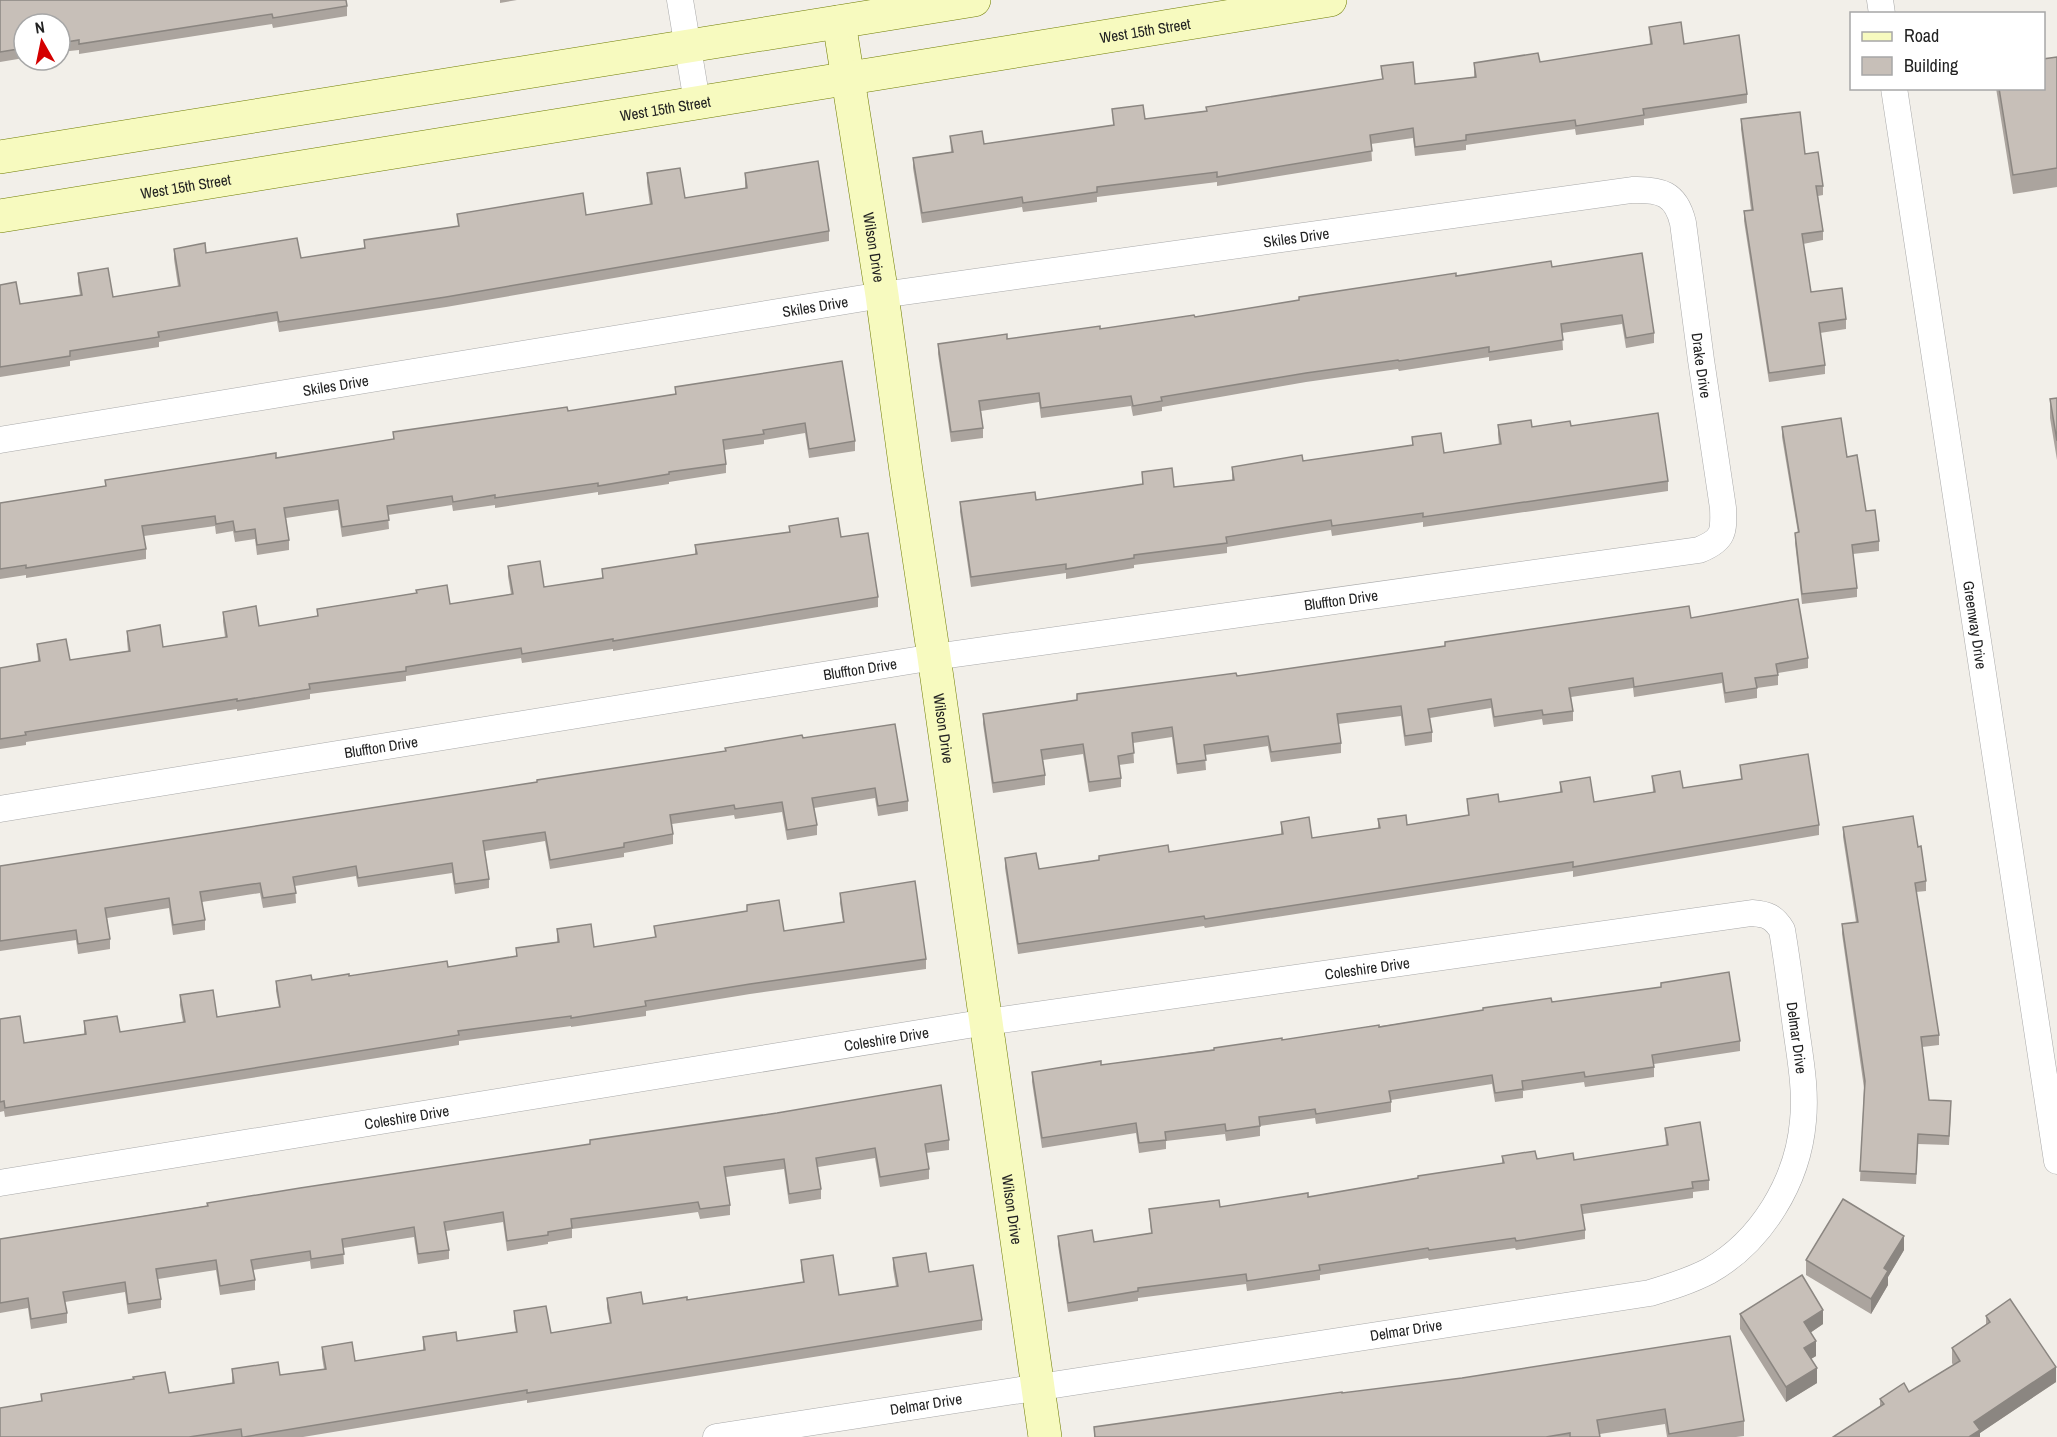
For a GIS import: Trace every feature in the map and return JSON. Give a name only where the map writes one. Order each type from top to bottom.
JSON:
[{"type":"main road","points":[[0,157],[974,0]]},
{"type":"main road","name":"West 15th Street","points":[[0,216],[1329,0]]},
{"type":"main road","name":"Wilson Drive","points":[[839,21],[882,295],[1045,1437]]},
{"type":"street","points":[[680,0],[697,102]]},
{"type":"street","name":"Greenway Drive","points":[[1894,90],[2057,1161]]},
{"type":"street","name":"Skiles Drive","points":[[0,440],[882,295],[1632,190],[1651,189],[1669,196]]},
{"type":"street","name":"Drake Drive","points":[[1669,196],[1680,209],[1683,223],[1723,508],[1720,538]]},
{"type":"street","name":"Bluffton Drive","points":[[0,809],[934,657],[1699,549],[1712,545],[1720,538]]},
{"type":"street","name":"Coleshire Drive","points":[[0,1183],[987,1022],[1752,913],[1766,914],[1775,920]]},
{"type":"street","name":"Delmar Drive","points":[[717,1437],[1650,1293],[1682,1284],[1710,1270],[1732,1255],[1771,1213],[1785,1190],[1796,1156],[1803,1123],[1804,1089],[1782,930],[1775,920]]},
{"type":"building","points":[[0,0],[346,0],[347,6],[273,18],[272,14],[79,44],[79,40],[72,41],[72,12],[12,12],[12,50],[0,52]]},
{"type":"building","points":[[1681,22],[1684,44],[1739,35],[1747,94],[1643,109],[1644,115],[1576,126],[1575,120],[1466,135],[1466,140],[1415,147],[1413,128],[1370,135],[1372,151],[1217,177],[1217,172],[1097,187],[1097,192],[1023,203],[1022,197],[922,213],[913,158],[953,152],[950,136],[982,131],[984,144],[1114,125],[1112,109],[1143,105],[1145,119],[1207,111],[1206,107],[1383,79],[1381,66],[1413,62],[1415,84],[1476,77],[1474,63],[1538,53],[1540,62],[1652,44],[1649,27]]},
{"type":"building","points":[[2057,57],[2057,168],[2013,175],[1999,90],[2045,90],[2045,59]]},
{"type":"building","points":[[1800,112],[1805,154],[1818,152],[1823,186],[1816,186],[1823,231],[1802,234],[1811,292],[1842,288],[1846,319],[1819,323],[1825,365],[1769,373],[1744,211],[1753,210],[1741,119]]},
{"type":"building","points":[[818,161],[829,231],[446,297],[279,322],[277,312],[158,332],[159,337],[70,351],[70,356],[0,367],[0,285],[16,282],[20,304],[82,295],[78,273],[108,268],[113,297],[180,286],[174,249],[205,243],[206,253],[297,238],[301,258],[365,248],[364,240],[459,226],[457,214],[583,193],[586,215],[652,204],[647,173],[680,168],[685,198],[747,188],[745,173]]},
{"type":"building","points":[[1642,253],[1654,333],[1626,338],[1622,315],[1561,324],[1563,340],[1489,352],[1489,347],[1306,373],[1161,397],[1162,401],[1133,406],[1131,396],[1041,408],[1039,393],[979,401],[983,428],[951,432],[938,344],[1007,334],[1007,339],[1100,326],[1100,329],[1194,315],[1195,317],[1299,300],[1299,297],[1456,273],[1456,276],[1551,261],[1552,267]]},
{"type":"building","points":[[842,361],[855,441],[809,449],[805,423],[763,430],[764,434],[723,440],[726,464],[598,486],[598,483],[453,502],[452,496],[387,506],[389,520],[342,527],[338,500],[284,508],[289,540],[257,545],[255,529],[235,532],[233,521],[216,524],[215,516],[142,526],[146,549],[26,568],[26,565],[0,569],[0,503],[106,486],[105,480],[276,453],[276,458],[394,439],[393,432],[567,407],[568,411],[676,394],[675,387]]},
{"type":"building","points":[[2057,398],[2057,441],[2050,399]]},
{"type":"building","points":[[1658,413],[1668,481],[1423,517],[1423,513],[1332,526],[1331,520],[1226,537],[1227,543],[1134,555],[1134,558],[1066,569],[1066,564],[971,577],[960,502],[1035,492],[1036,500],[1143,484],[1142,472],[1172,468],[1174,487],[1234,480],[1232,467],[1302,455],[1303,461],[1413,445],[1412,437],[1441,433],[1444,453],[1501,444],[1498,425],[1531,420],[1532,427],[1570,421],[1571,426]]},
{"type":"building","points":[[1841,418],[1847,457],[1857,455],[1866,511],[1875,510],[1879,541],[1852,545],[1857,588],[1802,594],[1795,533],[1799,532],[1782,427]]},
{"type":"building","points":[[838,518],[841,537],[868,533],[878,597],[522,654],[521,648],[406,667],[406,671],[309,684],[310,689],[25,732],[26,735],[0,739],[0,668],[40,661],[37,644],[66,639],[70,660],[130,651],[127,631],[160,625],[163,647],[227,637],[223,612],[256,606],[259,626],[318,616],[317,609],[417,593],[416,590],[447,585],[450,604],[513,594],[508,566],[540,561],[544,587],[603,578],[602,569],[697,554],[695,545],[790,532],[789,526]]},
{"type":"building","points":[[1798,599],[1808,658],[1776,664],[1778,675],[1755,678],[1757,688],[1725,693],[1722,673],[1634,687],[1633,678],[1569,688],[1573,711],[1543,715],[1542,710],[1494,717],[1491,699],[1428,709],[1432,732],[1405,736],[1401,706],[1337,714],[1341,743],[1271,752],[1268,736],[1204,745],[1206,760],[1177,764],[1172,727],[1132,733],[1134,753],[1118,756],[1121,778],[1089,782],[1083,744],[1041,750],[1045,775],[993,783],[983,714],[1077,700],[1077,694],[1236,673],[1237,676],[1445,646],[1445,642],[1689,606],[1691,618]]},
{"type":"building","points":[[895,724],[908,801],[878,806],[875,788],[812,798],[817,825],[787,830],[782,802],[735,809],[734,805],[670,815],[673,834],[624,843],[624,847],[550,860],[545,832],[483,841],[489,879],[455,884],[452,863],[358,878],[356,866],[293,877],[296,893],[263,898],[260,883],[200,892],[205,920],[173,925],[169,898],[105,908],[110,939],[78,944],[76,930],[0,941],[0,866],[537,782],[537,780],[726,751],[725,748],[802,735],[803,738]]},
{"type":"building","points":[[1808,754],[1819,825],[1573,867],[1573,862],[1205,919],[1204,916],[1018,944],[1005,858],[1036,853],[1039,869],[1099,860],[1099,856],[1168,845],[1169,852],[1283,834],[1281,822],[1309,817],[1312,838],[1380,828],[1378,819],[1406,815],[1407,825],[1469,815],[1467,799],[1498,794],[1499,802],[1562,792],[1560,782],[1590,777],[1594,802],[1655,792],[1652,776],[1680,771],[1683,788],[1742,779],[1740,765]]},
{"type":"building","points":[[1913,816],[1918,847],[1921,846],[1926,881],[1915,883],[1939,1035],[1921,1037],[1929,1100],[1951,1101],[1949,1136],[1918,1134],[1916,1174],[1860,1171],[1865,1081],[1842,924],[1858,922],[1843,827]]},
{"type":"building","points":[[915,881],[926,959],[645,1001],[646,1006],[571,1018],[571,1016],[458,1031],[459,1035],[5,1108],[4,1101],[0,1102],[0,1019],[20,1016],[24,1043],[86,1034],[84,1021],[117,1016],[120,1032],[185,1022],[180,995],[213,990],[217,1017],[280,1007],[276,981],[311,975],[312,980],[349,974],[349,976],[447,961],[448,967],[517,956],[516,948],[559,942],[557,929],[591,924],[594,947],[656,937],[654,926],[747,911],[747,905],[779,900],[784,931],[844,922],[840,893]]},
{"type":"building","points":[[1729,972],[1740,1041],[1652,1055],[1654,1067],[1585,1077],[1584,1072],[1522,1081],[1523,1089],[1495,1093],[1492,1075],[1389,1091],[1391,1102],[1316,1114],[1315,1109],[1259,1117],[1260,1126],[1226,1131],[1225,1124],[1165,1132],[1166,1140],[1139,1143],[1136,1123],[1042,1138],[1032,1072],[1101,1061],[1101,1065],[1214,1050],[1214,1048],[1282,1038],[1282,1040],[1379,1025],[1379,1027],[1551,998],[1552,1002],[1661,987],[1661,983]]},
{"type":"building","points":[[941,1085],[949,1140],[925,1144],[929,1169],[880,1177],[875,1148],[816,1158],[821,1189],[789,1194],[784,1159],[724,1167],[730,1205],[700,1209],[698,1202],[571,1219],[572,1228],[548,1232],[548,1235],[507,1241],[503,1212],[444,1222],[449,1250],[418,1254],[414,1227],[342,1239],[344,1254],[311,1259],[310,1251],[251,1260],[255,1280],[220,1286],[216,1260],[156,1269],[161,1299],[128,1304],[125,1282],[63,1292],[67,1313],[31,1319],[28,1298],[0,1303],[0,1239],[208,1206],[207,1203],[300,1188],[590,1144],[590,1140],[777,1113]]},
{"type":"building","points":[[1700,1122],[1709,1180],[1692,1182],[1693,1188],[1581,1205],[1585,1230],[1516,1241],[1515,1238],[1429,1250],[1428,1248],[1319,1265],[1320,1270],[1247,1281],[1246,1274],[1138,1288],[1138,1291],[1068,1303],[1058,1236],[1092,1230],[1094,1242],[1152,1233],[1149,1209],[1219,1200],[1220,1207],[1308,1193],[1308,1197],[1418,1178],[1418,1176],[1504,1163],[1502,1156],[1535,1151],[1537,1159],[1573,1153],[1574,1160],[1668,1145],[1665,1128]]},
{"type":"building","points":[[1843,1199],[1904,1236],[1884,1268],[1888,1271],[1871,1299],[1806,1260]]},
{"type":"building","points":[[926,1253],[929,1272],[973,1265],[982,1320],[527,1393],[527,1390],[244,1437],[242,1437],[241,1429],[189,1437],[0,1437],[0,1408],[42,1401],[41,1394],[165,1372],[169,1393],[234,1383],[232,1369],[278,1362],[280,1375],[326,1369],[322,1347],[352,1342],[355,1361],[425,1350],[423,1337],[456,1332],[457,1341],[517,1332],[514,1311],[546,1306],[551,1333],[611,1323],[607,1298],[641,1292],[643,1304],[687,1297],[687,1300],[804,1282],[801,1260],[833,1255],[839,1295],[898,1286],[893,1258]]},
{"type":"building","points":[[1802,1275],[1823,1310],[1804,1322],[1816,1341],[1804,1348],[1817,1368],[1786,1387],[1740,1314]]},
{"type":"building","points":[[2010,1299],[2056,1367],[1974,1422],[1980,1430],[1969,1437],[1833,1437],[1884,1404],[1880,1399],[1904,1383],[1909,1392],[1960,1361],[1952,1348],[1990,1322],[1986,1316]]},
{"type":"building","points":[[1730,1336],[1744,1421],[1669,1434],[1665,1409],[1597,1420],[1600,1437],[1570,1437],[1570,1433],[1546,1437],[1095,1437],[1094,1427],[1342,1392],[1462,1378]]}]
